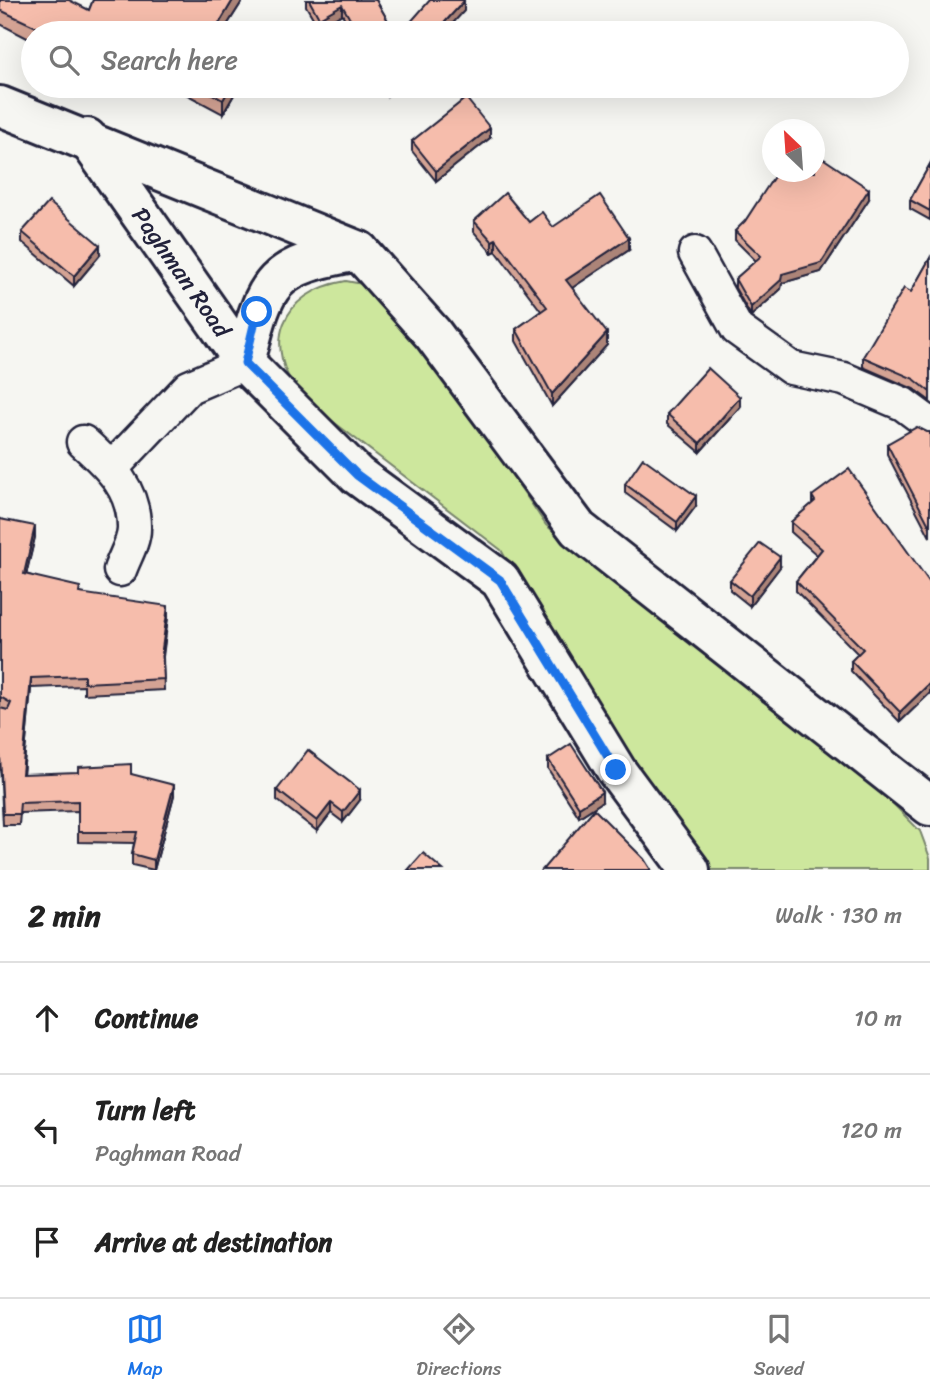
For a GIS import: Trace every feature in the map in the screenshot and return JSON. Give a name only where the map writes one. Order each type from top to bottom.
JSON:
[{"type":"main road","points":[[0,106],[87,138],[359,251],[433,334],[578,528],[930,806]]},
{"type":"main road","name":"Paghman Road","points":[[87,138],[245,363],[357,475],[500,580],[616,770],[690,870]]},
{"type":"main road","points":[[245,363],[257,312],[275,279],[317,258],[359,251]]},
{"type":"street","points":[[695,254],[737,329],[791,368],[844,379],[902,404],[930,425]]},
{"type":"street","points":[[112,468],[189,387],[245,363]]},
{"type":"street","points":[[83,442],[112,468],[128,494],[134,530],[120,570]]},
{"type":"green space","points":[[346,281],[368,285],[403,314],[546,525],[633,598],[843,753],[920,831],[930,858],[930,870],[707,870],[623,761],[501,550],[301,397],[289,378],[282,358],[280,340],[292,309],[306,296],[323,287]]},
{"type":"building","points":[[0,0],[69,0],[89,10],[93,0],[233,0],[221,21],[23,21],[0,10]]},
{"type":"building","points":[[309,0],[376,0],[388,21],[351,21],[342,5],[319,18]]},
{"type":"building","points":[[430,0],[464,1],[446,21],[412,21]]},
{"type":"building","points":[[466,98],[490,128],[436,171],[412,141]]},
{"type":"building","points":[[825,160],[869,189],[821,263],[782,274],[781,280],[751,307],[735,279],[761,256],[735,231],[745,221],[770,182],[825,182]]},
{"type":"building","points":[[930,164],[930,211],[910,200]]},
{"type":"building","points":[[505,193],[529,222],[542,212],[553,227],[600,195],[629,238],[566,280],[607,333],[552,394],[516,329],[547,307],[496,239],[492,241],[474,221]]},
{"type":"building","points":[[49,202],[100,245],[74,276],[22,232]]},
{"type":"building","points":[[930,258],[930,392],[914,379],[863,357],[904,288],[911,292]]},
{"type":"building","points":[[708,368],[740,397],[700,443],[667,414]]},
{"type":"building","points":[[917,427],[930,432],[930,527],[887,444]]},
{"type":"building","points":[[643,458],[696,496],[677,522],[625,484]]},
{"type":"building","points":[[849,469],[930,583],[930,683],[900,712],[851,661],[863,649],[796,581],[822,549],[791,522],[815,501],[812,496]]},
{"type":"building","points":[[0,519],[35,526],[24,574],[80,587],[79,593],[168,606],[162,649],[164,679],[84,683],[84,676],[31,678],[22,774],[78,772],[78,767],[131,764],[131,774],[174,785],[154,860],[132,854],[137,832],[78,832],[78,801],[20,803],[19,814],[3,814],[0,708],[8,710],[11,703],[0,697]]},
{"type":"building","points":[[760,543],[780,557],[750,596],[730,580]]},
{"type":"building","points":[[571,744],[602,792],[579,807],[548,759]]},
{"type":"building","points":[[308,750],[360,790],[343,812],[331,803],[317,821],[277,790]]},
{"type":"building","points":[[594,809],[644,859],[651,870],[542,870]]},
{"type":"building","points":[[423,853],[443,870],[408,870]]},
{"type":"route","points":[[257,312],[245,363],[357,475],[500,580],[616,770]]}]
